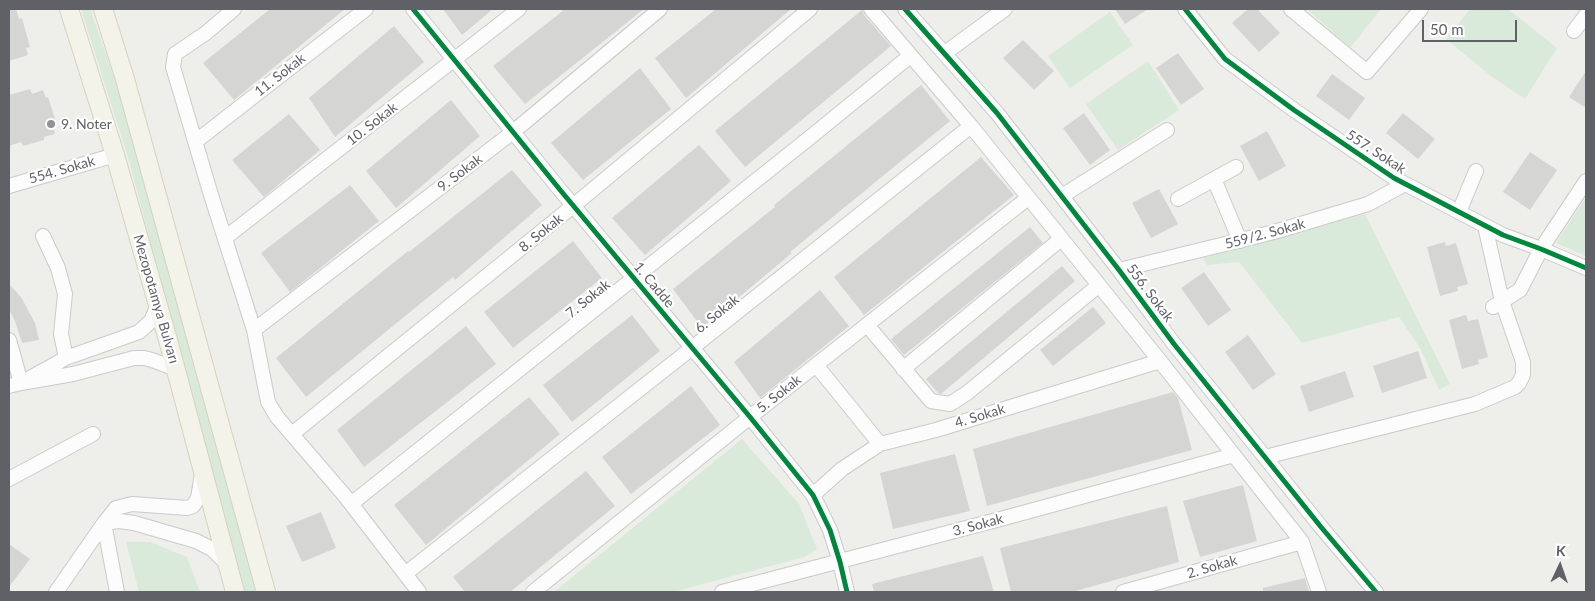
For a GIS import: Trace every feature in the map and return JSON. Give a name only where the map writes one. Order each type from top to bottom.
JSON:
[{"type":"main road","name":"Mezopotamya Bulvarı","points":[[69,9],[115,154],[158,305],[235,592]]},
{"type":"main road","name":"Mezopotamya Bulvarı","points":[[103,9],[136,116],[266,592]]},
{"type":"street","points":[[234,9],[206,33],[175,54],[173,67],[224,238],[254,330],[268,402],[277,418],[351,504],[419,592]]},
{"type":"street","name":"11. Sokak","points":[[195,142],[366,9]]},
{"type":"street","name":"1. Cadde","points":[[413,9],[813,495],[830,530],[847,592]]},
{"type":"street","name":"10. Sokak","points":[[224,238],[519,9]]},
{"type":"street","name":"9. Sokak","points":[[254,330],[513,132],[660,9]]},
{"type":"street","name":"8. Sokak","points":[[292,434],[574,206],[810,9]]},
{"type":"street","points":[[871,9],[971,126],[1160,361],[1302,542],[1319,592]]},
{"type":"street","name":"556. Sokak","points":[[905,9],[946,53],[996,114],[1062,196],[1174,344],[1376,592]]},
{"type":"street","points":[[946,53],[1006,9]]},
{"type":"street","name":"557. Sokak","points":[[1185,9],[1224,59],[1294,110],[1394,178],[1503,235],[1586,268]]},
{"type":"street","points":[[1291,9],[1367,72],[1421,9]]},
{"type":"street","points":[[1574,31],[1586,15]]},
{"type":"street","name":"7. Sokak","points":[[351,504],[910,56]]},
{"type":"street","name":"6. Sokak","points":[[405,574],[971,126]]},
{"type":"street","points":[[1062,196],[1167,130]]},
{"type":"street","name":"554. Sokak","points":[[9,186],[115,154]]},
{"type":"street","points":[[1178,199],[1236,167]]},
{"type":"street","points":[[1459,212],[1476,171]]},
{"type":"street","points":[[1214,179],[1240,241]]},
{"type":"street","points":[[1498,304],[1520,290],[1541,249],[1586,180]]},
{"type":"street","name":"559/2. Sokak","points":[[1119,270],[1240,241],[1368,204],[1406,184]]},
{"type":"street","name":"5. Sokak","points":[[533,592],[750,417],[1028,198]]},
{"type":"street","points":[[1265,457],[1475,404],[1515,387],[1519,383],[1523,375],[1523,362],[1498,304],[1485,226]]},
{"type":"street","points":[[43,236],[58,268],[65,294],[61,334],[66,358]]},
{"type":"street","points":[[903,369],[1061,239]]},
{"type":"street","points":[[867,325],[931,401],[950,404],[968,393],[1098,286]]},
{"type":"street","points":[[15,384],[66,358],[139,332],[151,321],[158,305]]},
{"type":"street","points":[[9,340],[15,384]]},
{"type":"street","points":[[15,384],[72,374],[134,358],[152,360],[176,370]]},
{"type":"street","name":"4. Sokak","points":[[813,495],[842,469],[880,444],[936,430],[1160,361]]},
{"type":"street","points":[[816,365],[880,444]]},
{"type":"street","points":[[9,479],[93,434]]},
{"type":"street","name":"3. Sokak","points":[[722,592],[840,562],[1234,455]]},
{"type":"street","points":[[56,592],[116,508],[132,504],[187,508],[193,506],[198,498],[203,471]]},
{"type":"street","points":[[104,524],[119,521],[134,523],[196,541],[212,549],[228,566]]},
{"type":"street","points":[[104,524],[117,592]]},
{"type":"street","name":"2. Sokak","points":[[1123,592],[1302,542]]},
{"type":"green space","points":[[81,9],[90,9],[120,94],[257,592],[245,592],[129,160]]},
{"type":"green space","points":[[1307,9],[1381,9],[1350,48]]},
{"type":"green space","points":[[1470,9],[1508,9],[1557,48],[1525,99],[1491,76],[1446,39]]},
{"type":"green space","points":[[1110,12],[1133,45],[1070,88],[1048,56]]},
{"type":"green space","points":[[1148,61],[1179,110],[1118,150],[1086,104]]},
{"type":"green space","points":[[1586,197],[1586,256],[1556,243]]},
{"type":"green space","points":[[1365,214],[1450,384],[1439,390],[1420,348],[1399,317],[1302,343],[1239,262],[1207,265],[1203,258]]},
{"type":"green space","points":[[742,439],[799,504],[817,549],[804,557],[673,592],[554,592]]},
{"type":"green space","points":[[126,542],[150,542],[187,557],[200,592],[139,592]]},
{"type":"building","points":[[9,9],[16,9],[19,19],[22,18],[30,47],[26,48],[28,55],[9,61]]},
{"type":"building","points":[[270,9],[345,9],[234,100],[203,63]]},
{"type":"building","points":[[443,9],[493,9],[462,35]]},
{"type":"building","points":[[565,9],[644,9],[525,104],[493,66]]},
{"type":"building","points":[[716,9],[791,9],[686,98],[655,58]]},
{"type":"building","points":[[1115,9],[1148,9],[1125,24]]},
{"type":"building","points":[[1248,9],[1257,9],[1280,33],[1259,52],[1232,23]]},
{"type":"building","points":[[862,10],[864,15],[891,46],[745,167],[715,131]]},
{"type":"building","points":[[394,26],[424,62],[335,137],[309,98]]},
{"type":"building","points":[[1023,40],[1054,71],[1034,90],[1003,58]]},
{"type":"building","points":[[1178,53],[1204,89],[1181,105],[1156,68]]},
{"type":"building","points":[[640,68],[671,109],[583,180],[551,143]]},
{"type":"building","points":[[1586,71],[1586,108],[1569,97]]},
{"type":"building","points":[[1332,74],[1365,98],[1349,120],[1316,96]]},
{"type":"building","points":[[921,85],[950,121],[790,252],[792,253],[702,328],[673,289]]},
{"type":"building","points":[[30,89],[32,94],[43,90],[46,98],[48,97],[57,125],[53,127],[55,134],[44,137],[44,140],[23,146],[21,142],[9,146],[9,95]]},
{"type":"building","points":[[451,100],[480,136],[396,208],[366,171]]},
{"type":"building","points":[[1084,113],[1110,150],[1090,165],[1063,128]]},
{"type":"building","points":[[1403,113],[1435,139],[1418,159],[1386,133]]},
{"type":"building","points":[[289,114],[320,150],[264,197],[232,160]]},
{"type":"building","points":[[1267,131],[1286,166],[1259,181],[1240,146]]},
{"type":"building","points":[[699,145],[731,181],[645,255],[612,218]]},
{"type":"building","points":[[1530,152],[1557,170],[1530,210],[1503,192]]},
{"type":"building","points":[[981,157],[1014,195],[864,315],[834,277]]},
{"type":"building","points":[[512,170],[542,205],[455,280],[453,277],[306,397],[276,358]]},
{"type":"building","points":[[350,185],[379,221],[290,292],[261,253]]},
{"type":"building","points":[[1159,189],[1178,224],[1151,238],[1132,203]]},
{"type":"building","points":[[1030,227],[1043,243],[904,355],[891,339]]},
{"type":"building","points":[[573,241],[602,278],[513,348],[484,312]]},
{"type":"building","points":[[1445,242],[1446,246],[1456,243],[1468,284],[1457,287],[1458,291],[1440,296],[1427,247]]},
{"type":"building","points":[[1062,266],[1075,281],[941,394],[938,393],[926,379]]},
{"type":"building","points":[[1204,272],[1231,310],[1208,326],[1181,288]]},
{"type":"building","points":[[9,284],[21,297],[35,323],[39,340],[22,343],[15,321],[9,310]]},
{"type":"building","points":[[820,290],[849,326],[760,398],[734,362]]},
{"type":"building","points":[[1093,307],[1106,323],[1053,366],[1040,350]]},
{"type":"building","points":[[632,315],[660,351],[572,422],[543,385]]},
{"type":"building","points":[[1466,315],[1468,321],[1478,319],[1488,357],[1478,360],[1479,364],[1462,369],[1449,320]]},
{"type":"building","points":[[466,326],[496,364],[364,467],[337,430]]},
{"type":"building","points":[[1248,335],[1276,374],[1253,390],[1225,352]]},
{"type":"building","points":[[1418,351],[1427,378],[1382,393],[1373,366]]},
{"type":"building","points":[[1345,371],[1354,397],[1309,412],[1300,386]]},
{"type":"building","points":[[691,386],[720,425],[631,494],[602,457]]},
{"type":"building","points":[[1173,392],[1178,398],[1192,450],[987,506],[973,449]]},
{"type":"building","points":[[529,397],[560,434],[426,545],[394,505]]},
{"type":"building","points":[[955,454],[970,511],[893,529],[880,473]]},
{"type":"building","points":[[586,471],[615,506],[510,592],[465,592],[453,577]]},
{"type":"building","points":[[1243,485],[1257,541],[1200,557],[1183,501]]},
{"type":"building","points":[[1167,506],[1179,562],[1072,592],[1011,592],[1000,548]]},
{"type":"building","points":[[321,512],[336,548],[302,562],[286,526]]},
{"type":"building","points":[[9,544],[30,559],[9,587]]},
{"type":"building","points":[[983,556],[994,592],[874,592],[872,584]]},
{"type":"building","points":[[1305,578],[1309,592],[1263,592],[1263,588]]},
{"type":"cycle path","points":[[413,9],[813,495],[830,530],[847,592]]},
{"type":"cycle path","points":[[905,9],[997,113],[1174,344],[1321,527],[1376,592]]},
{"type":"cycle path","points":[[1185,9],[1225,59],[1294,110],[1394,178],[1503,235],[1586,268]]},
{"type":"place","name":"9. Noter","points":[[51,124]]}]
